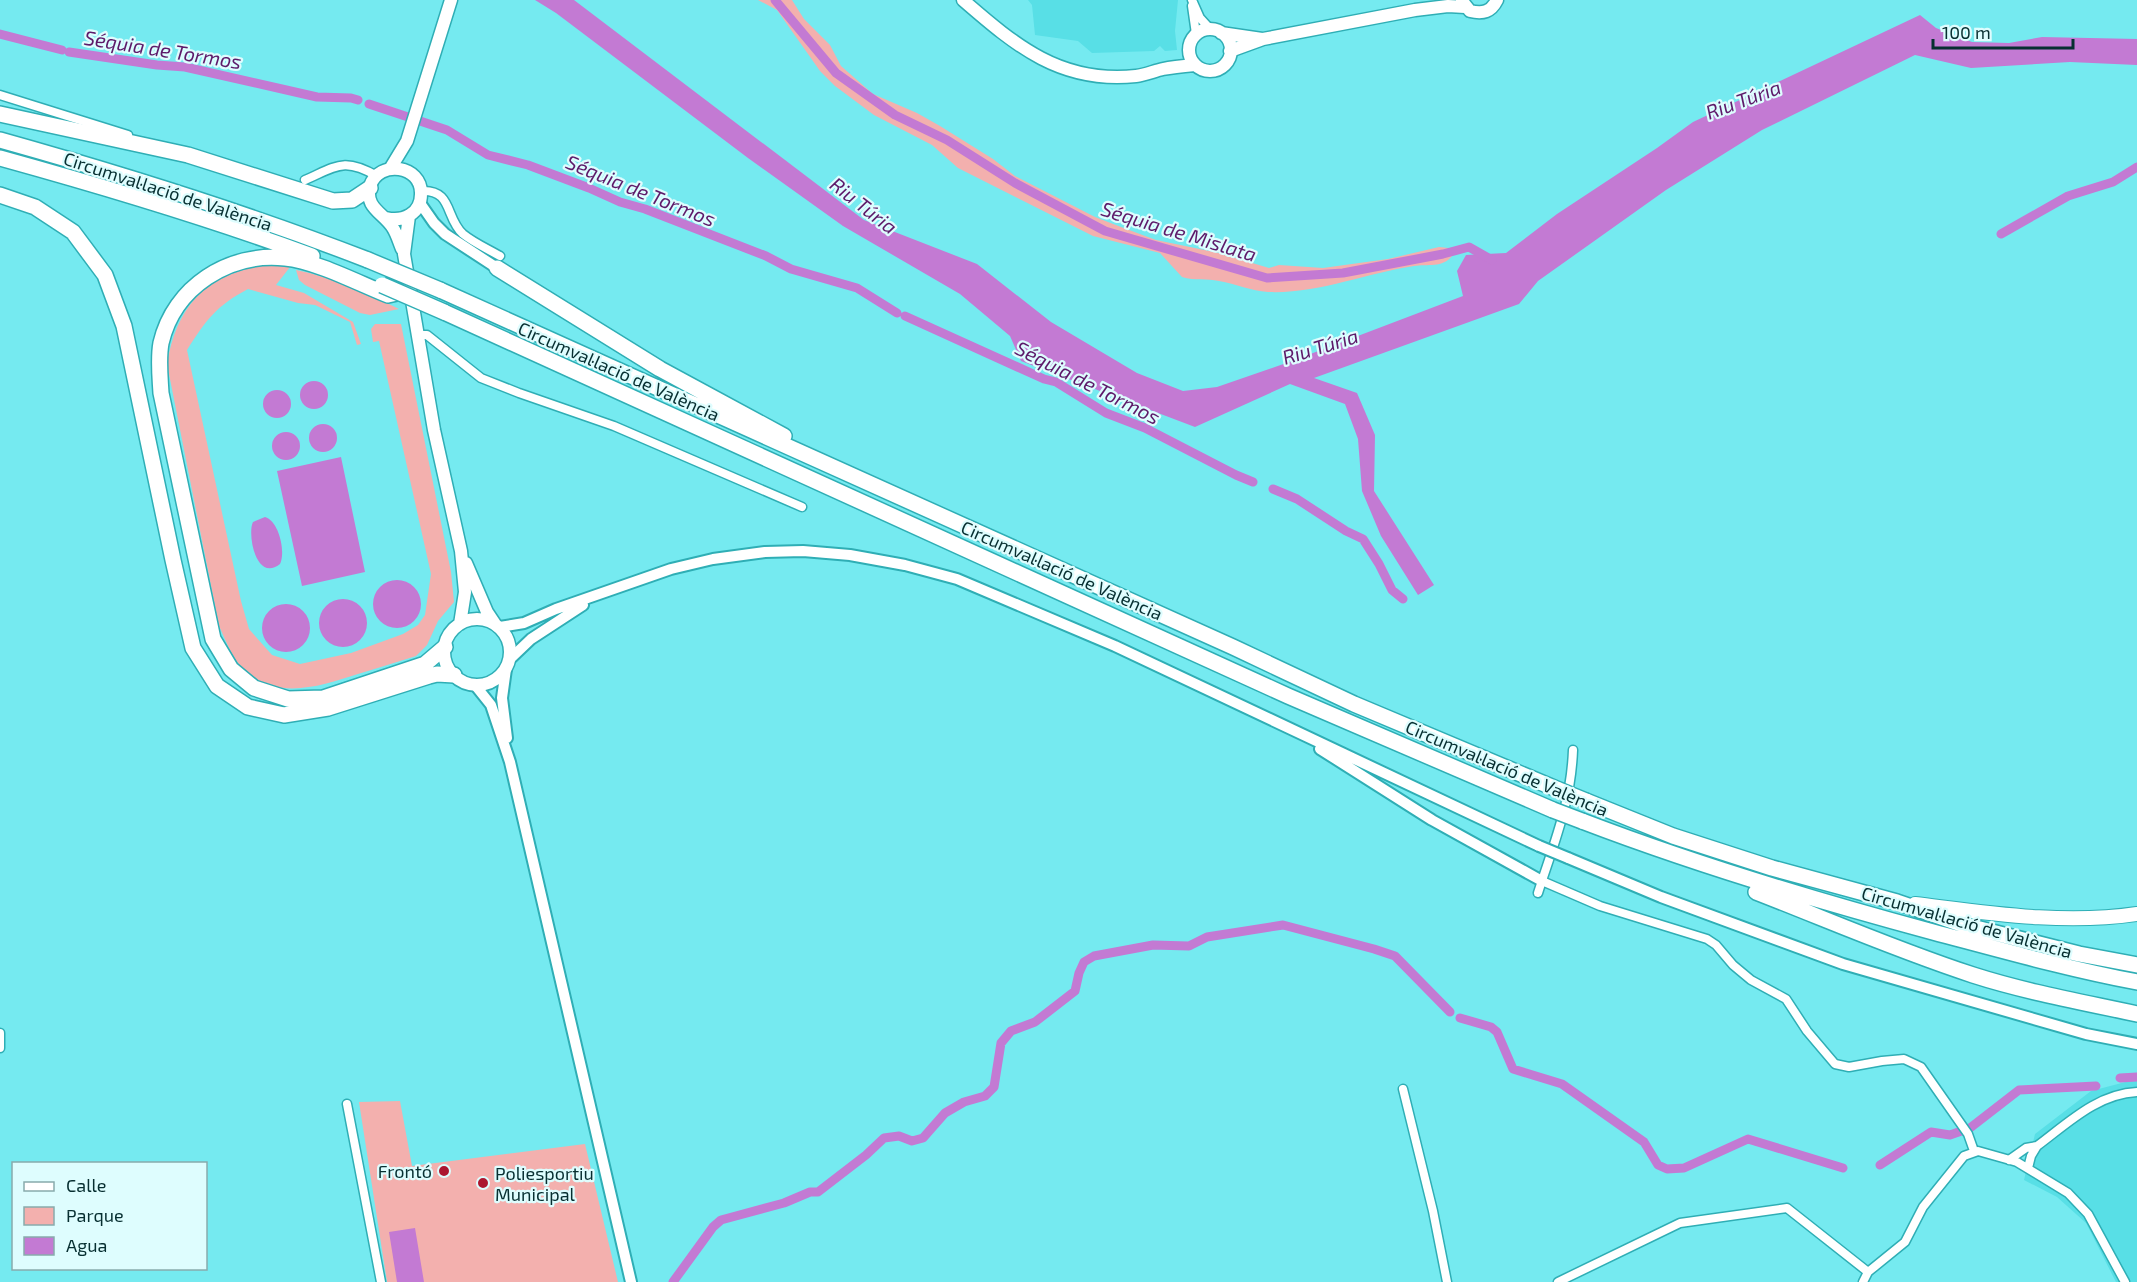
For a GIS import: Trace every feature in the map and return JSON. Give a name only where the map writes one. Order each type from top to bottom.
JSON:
[{"type":"highway","points":[[0,114],[189,155],[333,201],[352,200],[373,182]]},
{"type":"highway","name":"Circumval·lació de València","points":[[0,140],[122,174],[229,209],[368,260],[440,290],[1233,647],[1354,704],[1673,836],[1772,868],[1897,902],[1964,925],[2079,954],[2137,965]]},
{"type":"highway","name":"Circumval·lació de València","points":[[0,158],[122,192],[312,256],[380,288],[400,293],[444,312],[1307,705],[1553,810],[1665,853],[1764,885],[2078,971],[2137,982]]},
{"type":"highway","points":[[0,195],[35,207],[73,232],[105,275],[124,326],[193,648],[217,686],[248,707],[284,715],[328,708],[429,676],[454,675]]},
{"type":"highway","points":[[380,288],[287,258],[259,257],[233,263],[208,276],[188,292],[170,318],[161,343],[159,363],[161,393],[213,639],[231,669],[254,688],[288,699],[323,698],[424,664],[445,647]]},
{"type":"highway","points":[[498,262],[660,369],[783,436],[869,477],[956,523]]},
{"type":"highway","points":[[1665,853],[1905,951],[1973,975],[2137,1014]]},
{"type":"highway","points":[[1897,902],[2038,918],[2089,918],[2137,914]]},
{"type":"main road","points":[[451,0],[407,141],[390,168],[373,182],[370,203],[393,228],[404,254],[434,430],[461,551],[465,592],[460,624],[448,638],[445,660],[454,675],[464,682],[476,685],[493,681],[508,664],[510,645],[487,612],[461,551]]},
{"type":"main road","points":[[963,0],[999,31],[1027,51],[1065,69],[1099,75],[1136,76],[1192,59]]},
{"type":"main road","points":[[1415,10],[1437,0]]},
{"type":"main road","points":[[1230,51],[1263,39],[1415,10],[1463,4],[1470,11],[1482,14],[1493,9],[1497,0]]},
{"type":"main road","points":[[1192,59],[1192,40],[1197,34],[1216,31],[1263,39]]},
{"type":"main road","points":[[1192,59],[1208,71],[1215,70],[1227,62],[1230,51],[1226,38],[1216,31]]},
{"type":"main road","points":[[404,254],[409,216],[421,197],[420,184],[412,173],[407,141]]},
{"type":"main road","points":[[390,168],[412,173]]},
{"type":"main road","points":[[386,218],[393,220],[409,216]]},
{"type":"main road","points":[[460,624],[478,619],[498,626]]},
{"type":"street","points":[[1191,0],[1200,18],[1216,31]]},
{"type":"street","points":[[1191,0],[1197,34]]},
{"type":"street","points":[[0,95],[189,155]]},
{"type":"street","points":[[305,180],[343,164],[358,165],[373,182]]},
{"type":"street","points":[[432,190],[440,194],[459,230],[498,262],[445,234],[434,223],[421,197],[432,190]]},
{"type":"street","points":[[418,335],[427,335],[481,378],[614,426],[802,507]]},
{"type":"street","points":[[498,626],[524,622],[670,569],[765,552],[803,551],[850,555],[905,565],[957,579],[1104,641],[1539,846],[1661,897],[1843,964],[2086,1034],[2137,1044]]},
{"type":"street","points":[[510,762],[502,698],[508,664],[531,639],[604,592]]},
{"type":"street","points":[[476,685],[491,705],[510,762],[631,1282]]},
{"type":"street","points":[[1301,735],[1364,779],[1487,852],[1542,881],[1600,906],[1707,939],[1751,980],[1786,999],[1807,1031],[1835,1064],[1849,1067],[1904,1059],[1921,1067],[1966,1131],[1974,1151]]},
{"type":"street","points":[[1538,893],[1562,824],[1572,779],[1573,750]]},
{"type":"street","points":[[0,1033],[0,1048]]},
{"type":"street","points":[[1403,1089],[1433,1211],[1447,1282]]},
{"type":"street","points":[[2028,1168],[2037,1146],[2098,1101],[2124,1093],[2137,1092]]},
{"type":"street","points":[[347,1104],[381,1282]]},
{"type":"street","points":[[2013,1161],[2026,1148],[2037,1146]]},
{"type":"street","points":[[1863,1282],[1868,1272],[1905,1242],[1923,1207],[1964,1156],[1974,1151],[2013,1161],[2068,1193],[2082,1206],[2125,1282]]},
{"type":"street","points":[[1558,1282],[1680,1223],[1787,1208],[1868,1272]]},
{"type":"shaded area","points":[[1028,0],[1178,0],[1175,31],[1177,50],[1165,51],[1160,46],[1154,51],[1092,53],[1078,41],[1035,35],[1032,5]]},
{"type":"shaded area","points":[[2137,1079],[2137,1282],[2116,1282],[2086,1223],[2057,1197],[2024,1180],[2035,1134],[2091,1091]]},
{"type":"green space","points":[[758,0],[792,0],[804,19],[830,45],[841,66],[873,94],[917,113],[940,126],[993,159],[1015,176],[1095,217],[1156,240],[1219,253],[1269,268],[1279,265],[1323,268],[1388,259],[1439,247],[1449,248],[1452,256],[1439,264],[1396,269],[1287,292],[1268,292],[1214,280],[1182,277],[1160,253],[1093,236],[958,168],[932,145],[874,115],[835,86],[820,71],[777,10]]},
{"type":"green space","points":[[269,265],[290,267],[276,285],[304,293],[353,322],[361,344],[357,345],[350,322],[315,305],[298,303],[248,289],[228,301],[213,315],[187,350],[249,629],[272,655],[300,664],[351,653],[403,634],[418,625],[425,615],[431,574],[379,341],[373,342],[371,329],[375,324],[401,324],[451,572],[454,602],[438,621],[427,645],[416,656],[311,687],[279,687],[265,683],[251,675],[235,659],[219,626],[167,364],[179,324],[199,295],[229,275]]},
{"type":"green space","points":[[296,270],[349,286],[399,309],[370,315],[360,313],[305,285],[299,280]]},
{"type":"green space","name":"Poliesportiu Municipal","points":[[400,1101],[412,1166],[585,1144],[618,1282],[387,1282],[359,1102]]},
{"type":"water","name":"Riu Túria","points":[[535,0],[574,0],[864,220],[977,264],[1051,322],[1137,373],[1183,391],[1217,387],[1463,296],[1457,271],[1466,255],[1506,253],[1557,214],[1693,122],[1920,15],[1936,28],[1972,42],[2009,43],[2042,37],[2137,39],[2137,65],[2070,62],[1971,68],[1915,55],[1762,130],[1666,190],[1538,281],[1519,304],[1314,378],[1357,393],[1375,435],[1374,491],[1434,585],[1418,595],[1381,536],[1362,491],[1358,439],[1345,404],[1290,384],[1195,427],[1021,361],[1010,336],[960,294],[843,226],[748,158],[556,13]]},
{"type":"water","points":[[314,381],[324,385],[328,395],[324,405],[314,409],[304,405],[300,395],[304,385]]},
{"type":"water","points":[[277,390],[287,394],[291,404],[287,414],[277,418],[267,414],[263,404],[267,394]]},
{"type":"water","points":[[323,424],[333,428],[337,438],[333,448],[323,452],[313,448],[309,438],[313,428]]},
{"type":"water","points":[[286,432],[296,436],[300,446],[296,456],[286,460],[276,456],[272,446],[276,436]]},
{"type":"water","points":[[341,457],[365,572],[302,586],[277,471]]},
{"type":"water","points":[[265,517],[274,524],[282,545],[280,564],[272,568],[265,567],[259,562],[251,536],[253,522]]},
{"type":"water","points":[[392,580],[402,580],[414,587],[421,599],[421,609],[414,621],[402,628],[392,628],[377,617],[373,609],[373,599],[384,584]]},
{"type":"water","points":[[338,599],[348,599],[360,606],[367,618],[367,628],[360,640],[348,647],[338,647],[323,636],[319,628],[319,618],[330,603]]},
{"type":"water","points":[[281,604],[291,604],[303,611],[310,623],[310,633],[303,645],[291,652],[281,652],[266,641],[262,633],[262,623],[273,608]]},
{"type":"water","points":[[415,1228],[424,1282],[397,1282],[389,1232]]},
{"type":"waterway","name":"Séquia de Mislata","points":[[775,0],[836,73],[895,115],[947,140],[1015,183],[1105,231],[1267,278],[1343,273],[1469,247],[1492,260]]},
{"type":"waterway","name":"Séquia de Tormos","points":[[0,34],[62,50]]},
{"type":"waterway","name":"Séquia de Tormos","points":[[69,52],[185,67],[317,97],[358,100]]},
{"type":"waterway","name":"Séquia de Tormos","points":[[369,104],[447,130],[488,155],[528,165],[620,202],[645,209],[766,256],[791,269],[857,288],[897,313]]},
{"type":"waterway","name":"Séquia de Tormos","points":[[2001,234],[2068,196],[2113,182],[2137,167]]},
{"type":"waterway","name":"Séquia de Tormos","points":[[905,316],[1044,379],[1056,382],[1106,413],[1145,428],[1253,482]]},
{"type":"waterway","name":"Séquia de Tormos","points":[[1273,489],[1297,499],[1346,531],[1363,539],[1392,590],[1403,599]]},
{"type":"waterway","points":[[673,1282],[713,1227],[721,1220],[784,1203],[810,1192],[818,1192],[884,1138],[899,1136],[912,1141],[923,1138],[945,1113],[964,1102],[985,1096],[994,1087],[1001,1043],[1011,1031],[1035,1022],[1075,991],[1084,962],[1094,956],[1153,945],[1189,946],[1207,937],[1283,925],[1395,956],[1450,1012]]},
{"type":"waterway","points":[[1460,1018],[1491,1027],[1497,1032],[1513,1069],[1562,1084],[1644,1142],[1658,1165],[1667,1169],[1684,1168],[1748,1139],[1843,1168]]},
{"type":"waterway","points":[[2120,1078],[2137,1077]]},
{"type":"waterway","points":[[1880,1165],[1931,1132],[1950,1135],[1970,1128],[2019,1090],[2096,1086]]},
{"type":"place","name":"Frontó","points":[[444,1171]]},
{"type":"place","name":"Poliesportiu Municipal","points":[[483,1183]]}]
